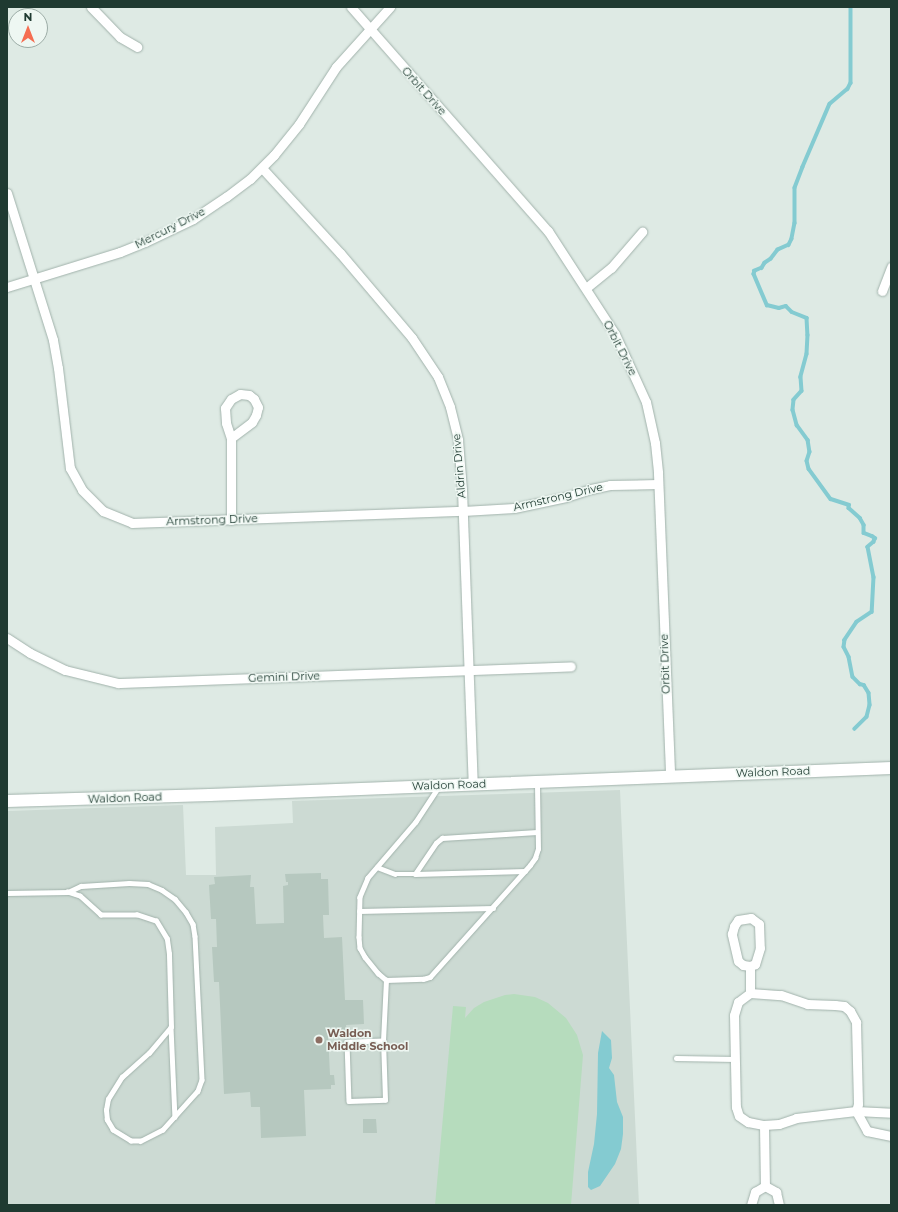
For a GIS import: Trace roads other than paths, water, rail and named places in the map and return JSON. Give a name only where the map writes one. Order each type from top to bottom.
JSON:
[{"type":"street","points":[[91,7],[120,37],[136,47]]},
{"type":"street","name":"Orbit Drive","points":[[351,7],[548,231],[615,334],[646,402],[655,443],[658,484],[670,776]]},
{"type":"street","name":"Mercury Drive","points":[[7,287],[120,252],[193,219],[244,184],[262,168],[299,124],[336,67],[390,7]]},
{"type":"street","name":"Aldrin Drive","points":[[262,168],[340,253],[412,338],[438,377],[450,407],[458,440],[473,784]]},
{"type":"street","name":"Armstrong Drive","points":[[7,193],[52,340],[58,368],[70,468],[82,490],[103,511],[132,523],[462,511],[514,508],[566,497],[610,485],[658,484]]},
{"type":"street","points":[[586,288],[611,268],[642,232]]},
{"type":"street","points":[[882,291],[891,267]]},
{"type":"street","points":[[230,438],[252,422],[256,415],[258,407],[249,395],[240,394],[231,398],[225,408],[226,423],[230,438],[231,520]]},
{"type":"street","name":"Gemini Drive","points":[[7,638],[30,653],[65,670],[118,682],[571,666]]},
{"type":"street","name":"Waldon Road","points":[[7,801],[210,795],[891,768]]},
{"type":"street","points":[[751,918],[759,924],[760,948],[755,964],[750,966],[743,965],[738,961],[732,934],[734,926],[738,920],[751,918]]},
{"type":"street","points":[[750,966],[750,993]]},
{"type":"street","points":[[891,1113],[856,1111],[796,1118],[779,1124],[764,1125],[748,1122],[739,1116],[737,1112],[735,1059],[736,1008],[742,998],[750,993],[781,996],[807,1004],[840,1006],[850,1011],[856,1022],[858,1104],[856,1111],[867,1131],[891,1136]]},
{"type":"street","points":[[764,1125],[765,1186]]},
{"type":"street","points":[[751,1205],[755,1192],[765,1186]]},
{"type":"street","points":[[765,1186],[776,1192],[780,1205]]},
{"type":"lane","points":[[440,786],[416,822],[377,867],[363,890],[359,911],[360,948],[373,968],[386,980],[423,979],[430,977],[525,871],[537,854],[537,782]]},
{"type":"lane","points":[[415,874],[436,843],[442,838],[538,832]]},
{"type":"lane","points":[[377,867],[395,874],[525,871]]},
{"type":"lane","points":[[68,892],[81,886],[129,883],[148,884],[162,890],[175,899],[186,912],[193,924],[196,936],[202,1080],[198,1091],[163,1130],[151,1138],[140,1141],[131,1141],[114,1130],[108,1120],[106,1110],[108,1098],[122,1077],[148,1053],[171,1027]]},
{"type":"lane","points":[[7,893],[68,892],[80,896],[101,915],[137,914],[156,920],[167,939],[169,954],[175,1117]]},
{"type":"lane","points":[[359,911],[493,908]]},
{"type":"lane","points":[[383,1041],[348,1042],[349,1101],[385,1100],[383,1041],[386,980]]},
{"type":"lane","points":[[676,1058],[735,1059]]},
{"type":"water","points":[[602,1031],[611,1040],[612,1058],[609,1068],[614,1075],[617,1102],[623,1117],[623,1134],[621,1149],[615,1164],[600,1186],[591,1190],[588,1187],[588,1172],[594,1144],[597,1114],[598,1053]]},
{"type":"waterway","points":[[851,7],[851,83],[848,89],[830,104],[803,167],[795,188],[795,223],[792,239],[789,245],[778,250],[771,259],[765,263],[762,268],[755,271],[754,274],[767,305],[779,308],[786,306],[792,312],[807,318],[807,354],[801,377],[802,391],[794,400],[793,410],[797,425],[808,440],[810,452],[807,461],[809,469],[831,499],[849,505],[849,508],[860,518],[864,525],[864,533],[875,538],[874,542],[868,547],[874,577],[872,612],[857,622],[845,640],[844,647],[849,657],[853,677],[860,684],[864,685],[869,693],[870,705],[867,717],[855,729]]},
{"type":"place","name":"Waldon Middle School","points":[[319,1040]]}]
